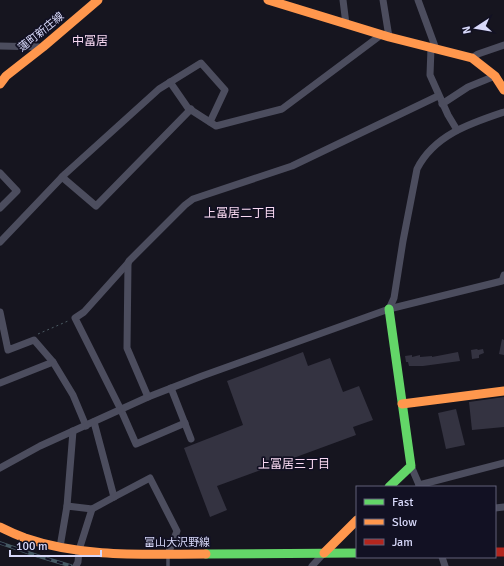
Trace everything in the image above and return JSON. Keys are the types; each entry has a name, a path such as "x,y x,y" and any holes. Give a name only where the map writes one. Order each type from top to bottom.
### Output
{"street":[{"name":"蓮町新庄線","path":"0,84 6,76 43,47 98,0"},
{"path":"268,0 385,36 472,58 495,76 504,90"},
{"path":"343,0 346,24"},
{"path":"382,0 385,36"},
{"path":"418,0 434,48 430,75 438,96 457,130"},
{"path":"170,82 191,109 216,126 282,109 385,36"},
{"path":"472,58 478,54 504,45"},
{"path":"0,46 43,47"},
{"path":"0,242 62,177 159,89 201,63 225,90 210,122"},
{"path":"442,104 468,87 495,76"},
{"path":"185,423 136,444 121,410 75,318 84,312 128,263 185,205 193,199 292,166 438,96"},
{"path":"62,177 96,206 191,109"},
{"path":"504,112 457,130 444,138 420,162 417,169 403,241 394,298 389,308 411,466 420,486 504,463"},
{"path":"0,173 17,191 0,208"},
{"path":"128,263 127,348 148,397"},
{"path":"0,468 40,446 73,431 148,397 209,373 389,308 502,281 504,275"},
{"path":"0,312 8,350 34,340 53,362 73,394 86,426"},
{"path":"0,382 53,362"},
{"path":"171,388 191,439"},
{"path":"402,404 504,391"},
{"path":"94,422 114,497"},
{"path":"60,547 67,506 73,431"},
{"path":"390,486 411,466"},
{"path":"67,506 92,510 150,478 177,531 168,554"},
{"path":"76,566 78,562 79,550 92,510"},
{"path":"312,566 356,521"},
{"name":"富山大沢野線","path":"0,528 25,538 60,547 107,553 356,553"}],"lane":[{"path":"168,554 168,566"}],"path":[{"path":"34,340 35,336 75,318"}],"building":[{"path":"502,339 504,340 504,355 499,354"},
{"path":"483,349 484,353 479,355 479,358 472,359 471,350"},
{"path":"303,352 308,366 330,358 343,392 359,386 373,420 353,427 356,435 217,486 227,510 210,517 184,448 243,425 227,381"},
{"path":"458,352 460,361 423,366 409,366 408,362 406,362 405,356 412,355 412,357 420,355 420,357 432,357"},
{"path":"504,397 504,427 472,430 469,402"},
{"path":"456,409 465,445 446,449 438,413"}],"railway":[{"path":"0,543 71,566"}],"traffic: fast":[{"path":"389,309 411,466 390,486"},
{"path":"206,554 356,553"}],"traffic: slow":[{"path":"0,84 6,76 43,47 98,0"},
{"path":"268,0 389,37 472,58 495,76 504,90"},
{"path":"402,404 504,391"},
{"path":"324,553 356,521"},
{"path":"0,527 25,538 69,549 115,554 206,554"}],"traffic: jam":[{"path":"496,552 504,552"}],"district":[{"name":"中冨居","path":"90,41"},
{"name":"上冨居二丁目","path":"240,213"},
{"name":"上冨居三丁目","path":"294,464"}]}
